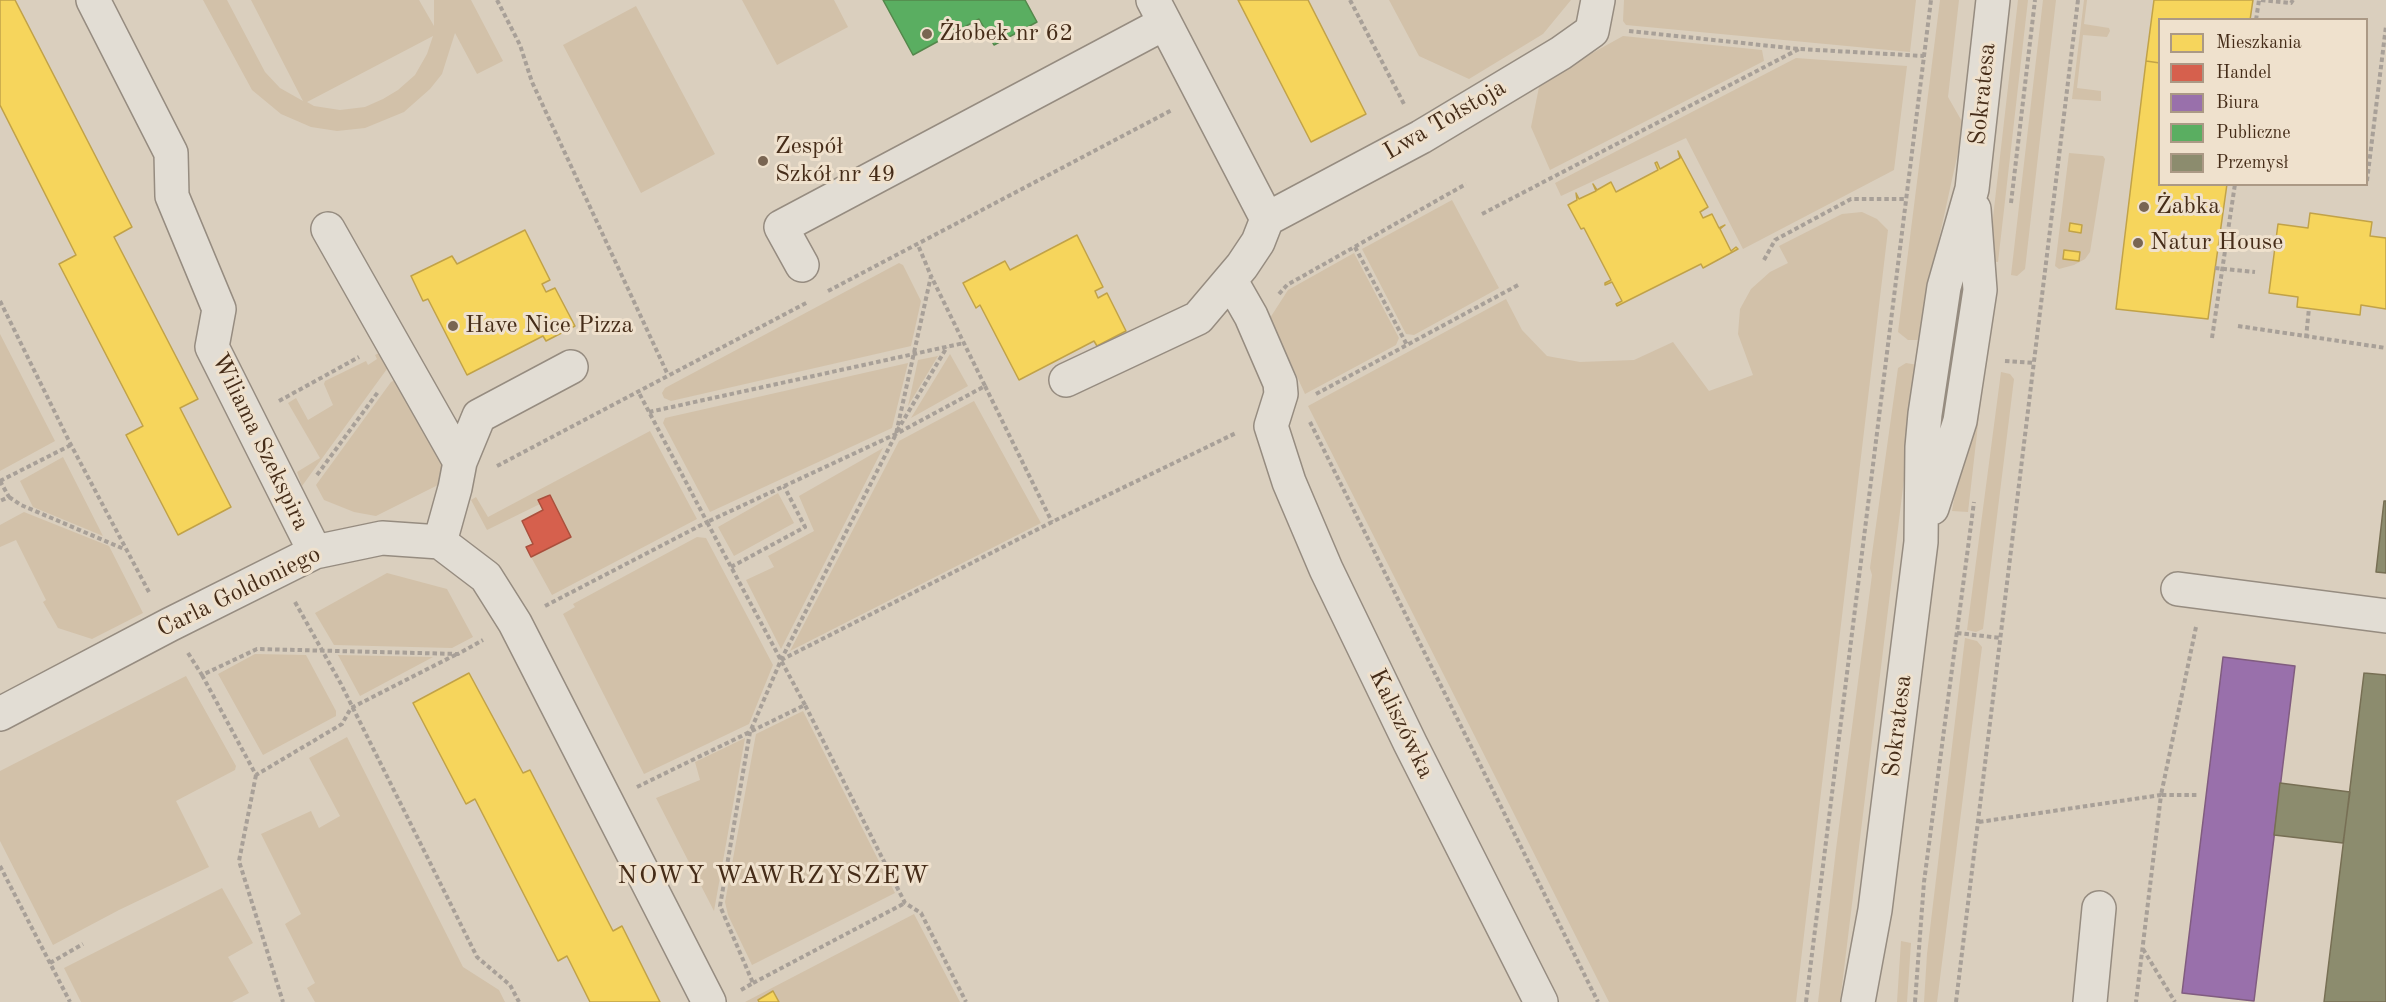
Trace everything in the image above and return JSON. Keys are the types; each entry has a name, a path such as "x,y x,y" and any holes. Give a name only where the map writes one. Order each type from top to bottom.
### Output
{"street":[{"name":"Wiliama Szekspira","path":"93,0 171,153 172,196 219,309 212,346 315,552"},
{"name":"Sokratesa","path":"1858,1002 1875,910 1921,542 1959,421 1980,290 1972,189 1993,0"},
{"path":"802,265 781,227 1159,11 1267,219 1258,242 1231,281 1198,318 1066,380"},
{"name":"Lwa Tołstoja","path":"1267,219 1421,137 1561,53 1595,15"},
{"path":"328,229 460,462"},
{"path":"1231,281 1251,316 1280,384 1283,419"},
{"path":"571,367 479,416 460,462 440,542 486,577 515,622 606,801 723,997"},
{"name":"Kaliszówka","path":"1283,419 1289,482 1326,569 1410,743 1541,1002"},
{"name":"Carla Goldoniego","path":"0,714 169,625 315,552 382,538 440,542"},
{"path":"2191,591 2386,616"},
{"path":"2090,1002 2099,908"},
{"name":"Sokratesa","path":"1875,910 1879,1002"}],"path":[{"path":"497,0 520,45 532,82 668,375"},
{"path":"1350,0 1421,137"},
{"path":"1806,1002 1931,0"},
{"path":"1956,1002 2078,0"},
{"path":"2256,18 2260,0 2291,3 2293,0"},
{"path":"1595,15 1624,30 1799,49 1924,56"},
{"path":"2368,174 2386,26"},
{"path":"1482,214 1799,49"},
{"path":"1275,299 1287,285 1466,184"},
{"path":"2211,338 2235,186"},
{"path":"1764,260 1775,240 1851,199 1906,199"},
{"path":"918,245 1052,522"},
{"path":"1355,247 1407,345"},
{"path":"2215,268 2255,272"},
{"path":"896,434 931,276"},
{"path":"781,660 1052,522 1283,419 1407,345 1520,284"},
{"path":"0,301 71,445 147,590"},
{"path":"2306,338 2309,308"},
{"path":"2238,326 2306,338 2386,348"},
{"path":"649,412 964,343"},
{"path":"753,983 720,906 750,732 781,660 896,434 948,347"},
{"path":"248,418 397,350"},
{"path":"289,500 307,489 397,350"},
{"path":"256,775 342,724 351,708 707,522 896,434 986,386"},
{"path":"638,391 805,705 905,903 921,913 966,1002"},
{"path":"1283,419 1598,1002"},
{"path":"71,445 0,481 9,497 21,506 124,549"},
{"path":"731,567 805,527 784,486"},
{"path":"0,501 9,497"},
{"path":"278,570 321,649 477,957 510,985 519,1002"},
{"path":"2136,1002 2161,795 2191,591"},
{"path":"169,625 202,675 256,775 239,861 283,1002"},
{"path":"1957,633 2001,638"},
{"path":"202,675 257,649 458,654"},
{"path":"606,801 805,705"},
{"path":"1978,822 2161,795 2198,795"},
{"path":"0,866 70,1002"},
{"path":"723,997 905,903"},
{"path":"50,963 83,944"},
{"path":"2142,947 2175,1002"}],"shaded area":[{"path":"203,0 227,0 265,72 280,88 303,101 251,0 419,0 434,26 434,0 471,0 503,61 477,74 455,33 442,74 430,89 404,112 365,128 337,131 311,127 281,114 252,90","holes":["433,36 427,54 415,75 398,90 365,107 340,110 314,106 307,102"]},
{"path":"742,0 834,0 848,27 777,65"},
{"path":"1389,0 1571,0 1543,34 1469,79 1419,56"},
{"path":"1624,0 1916,0 1910,52 1626,25 1623,21"},
{"path":"1940,0 1959,0 1948,97 1964,125 1931,275 1922,340 1908,340 1898,332"},
{"path":"2018,0 2028,0 1998,262 1988,261"},
{"path":"2043,0 2056,0 2025,269 2017,276 2011,275"},
{"path":"2084,0 2087,0 2084,24 2109,28 2110,31 2107,37 2083,35 2077,88 2101,91 2101,101 2072,99"},
{"path":"636,6 715,154 641,193 563,45"},
{"path":"1623,36 1762,50 1764,61 1550,170 1531,127 1540,82"},
{"path":"1796,58 1907,66 1894,170 1743,249 1686,138 1561,196 1555,183"},
{"path":"2069,153 2103,156 2105,159 2090,252 2085,259 2059,269 2055,266"},
{"path":"1452,200 1499,288 1414,335 1406,334 1362,249"},
{"path":"1862,212 1877,219 1888,230 1796,1002 1609,1002 1308,406 1506,299 1522,330 1547,356 1580,362 1634,360 1673,342 1709,391 1753,375 1738,334 1740,309 1751,289 1770,272 1788,263 1779,246 1842,214"},
{"path":"1354,253 1399,338 1396,345 1305,394 1270,318 1288,290"},
{"path":"899,263 903,265 921,301 911,346 671,401 664,398 662,393 665,388"},
{"path":"0,334 55,441 0,471"},
{"path":"385,350 392,362 302,486 297,472 320,458 288,403 296,398 308,420 333,405 324,384 325,381 366,361 368,365 377,359 375,355"},
{"path":"950,354 968,386 911,418"},
{"path":"938,356 908,406 918,360"},
{"path":"908,363 892,428 710,512 663,423 665,418"},
{"path":"1906,363 1918,365 1840,1002 1818,1002 1872,575 1870,568 1898,368"},
{"path":"1976,371 1984,372 1968,512 1952,511"},
{"path":"2001,372 2010,374 2014,379 1983,629 1976,632 1967,630"},
{"path":"401,377 450,479 376,516 354,512 324,500 316,485 391,382"},
{"path":"974,401 1041,523 790,651 899,441"},
{"path":"650,431 697,519 552,595 531,557 571,537 540,504 487,530 471,500 476,497 488,517"},
{"path":"883,448 781,649 746,580 774,567 768,556 814,531 799,496"},
{"path":"63,457 103,536 33,507 20,481"},
{"path":"778,493 794,523 734,556 718,527"},
{"path":"24,512 109,546 143,613 92,639 58,628 43,602 46,600 16,540 0,547 0,525"},
{"path":"697,537 706,538 773,665 749,724 644,774 563,614 575,607 573,604"},
{"path":"387,573 447,589 473,637 452,648 334,645 315,613"},
{"path":"1965,638 1977,641 1982,647 1937,1002 1924,1002 1927,954"},
{"path":"255,654 306,655 336,711 336,716 263,755 218,674"},
{"path":"338,655 433,657 360,696"},
{"path":"186,676 236,766 235,770 176,801 209,867 53,945 0,841 0,771"},
{"path":"803,711 895,893 752,965 728,915 725,902 756,734"},
{"path":"347,737 463,967 499,990 505,1002 315,1002 307,988 315,983 285,924 301,914 261,834 311,811 319,828 340,816 309,758"},
{"path":"745,738 714,911 656,798 700,780 695,762"},
{"path":"222,888 253,943 228,957 249,993 232,1002 81,1002 64,968"},
{"path":"914,914 960,1002 745,1002"},
{"path":"1901,941 1911,943 1907,1002 1897,1002"}],"building: Mieszkania":[{"path":"0,0 15,0 132,227 114,237 198,399 180,408 231,507 178,535 126,435 143,426 59,264 76,255 0,105"},
{"path":"1238,0 1308,0 1366,114 1311,142"},
{"path":"2154,0 2253,0 2250,18 2158,18 2158,63 2146,61"},
{"path":"2146,61 2158,63 2158,186 2227,186 2208,319 2116,309"},
{"path":"1678,151 1708,207 1700,212 1703,218 1712,214 1719,228 1725,225 1720,229 1731,251 1736,247 1738,249 1703,268 1701,264 1617,306 1616,304 1622,301 1612,282 1605,285 1611,280 1584,228 1581,229 1568,205 1577,200 1576,193 1579,199 1596,191 1593,184 1597,190 1611,182 1616,192 1658,170 1655,163 1657,162 1660,169 1680,158"},
{"path":"2310,213 2372,222 2370,236 2386,238 2386,309 2361,305 2360,315 2297,307 2298,297 2269,293 2278,224 2308,228"},
{"path":"2070,223 2082,225 2081,233 2069,231"},
{"path":"525,230 550,280 542,284 546,292 555,288 575,326 546,341 543,336 467,375 428,299 423,301 411,276 452,256 457,264"},
{"path":"1077,235 1103,287 1095,291 1098,298 1107,293 1126,331 1097,346 1094,341 1019,380 980,305 976,308 963,283 1005,261 1010,270"},
{"path":"2064,250 2080,252 2079,261 2063,259"},
{"path":"469,673 523,773 530,770 613,931 622,926 660,1002 590,1002 567,956 558,961 475,799 466,804 413,703"},
{"path":"773,991 779,1002 759,1002 758,1000"}],"building: Handel":[{"path":"550,495 571,537 531,557 526,547 533,544 522,521 543,510 538,500"}],"building: Biura":[{"path":"2223,657 2295,666 2254,1001 2182,993"}],"building: Publiczne":[{"name":"Żłobek nr 62","path":"883,0 1025,0 1037,22 994,45 979,19 913,55"}],"building: Przemysł":[{"path":"2384,501 2386,501 2386,573 2376,572"},
{"path":"2364,673 2386,675 2386,1002 2324,1002"},
{"path":"2280,783 2350,792 2343,843 2274,835"}],"place":[{"name":"Żłobek nr 62","path":"927,34"},
{"name":"Zespół Szkół nr 49","path":"763,161"},
{"name":"Żabka","path":"2144,207"},
{"name":"Natur House","path":"2138,243"},
{"name":"Have Nice Pizza","path":"453,326"}],"district":[{"name":"NOWY WAWRZYSZEW","path":"774,876"}]}
